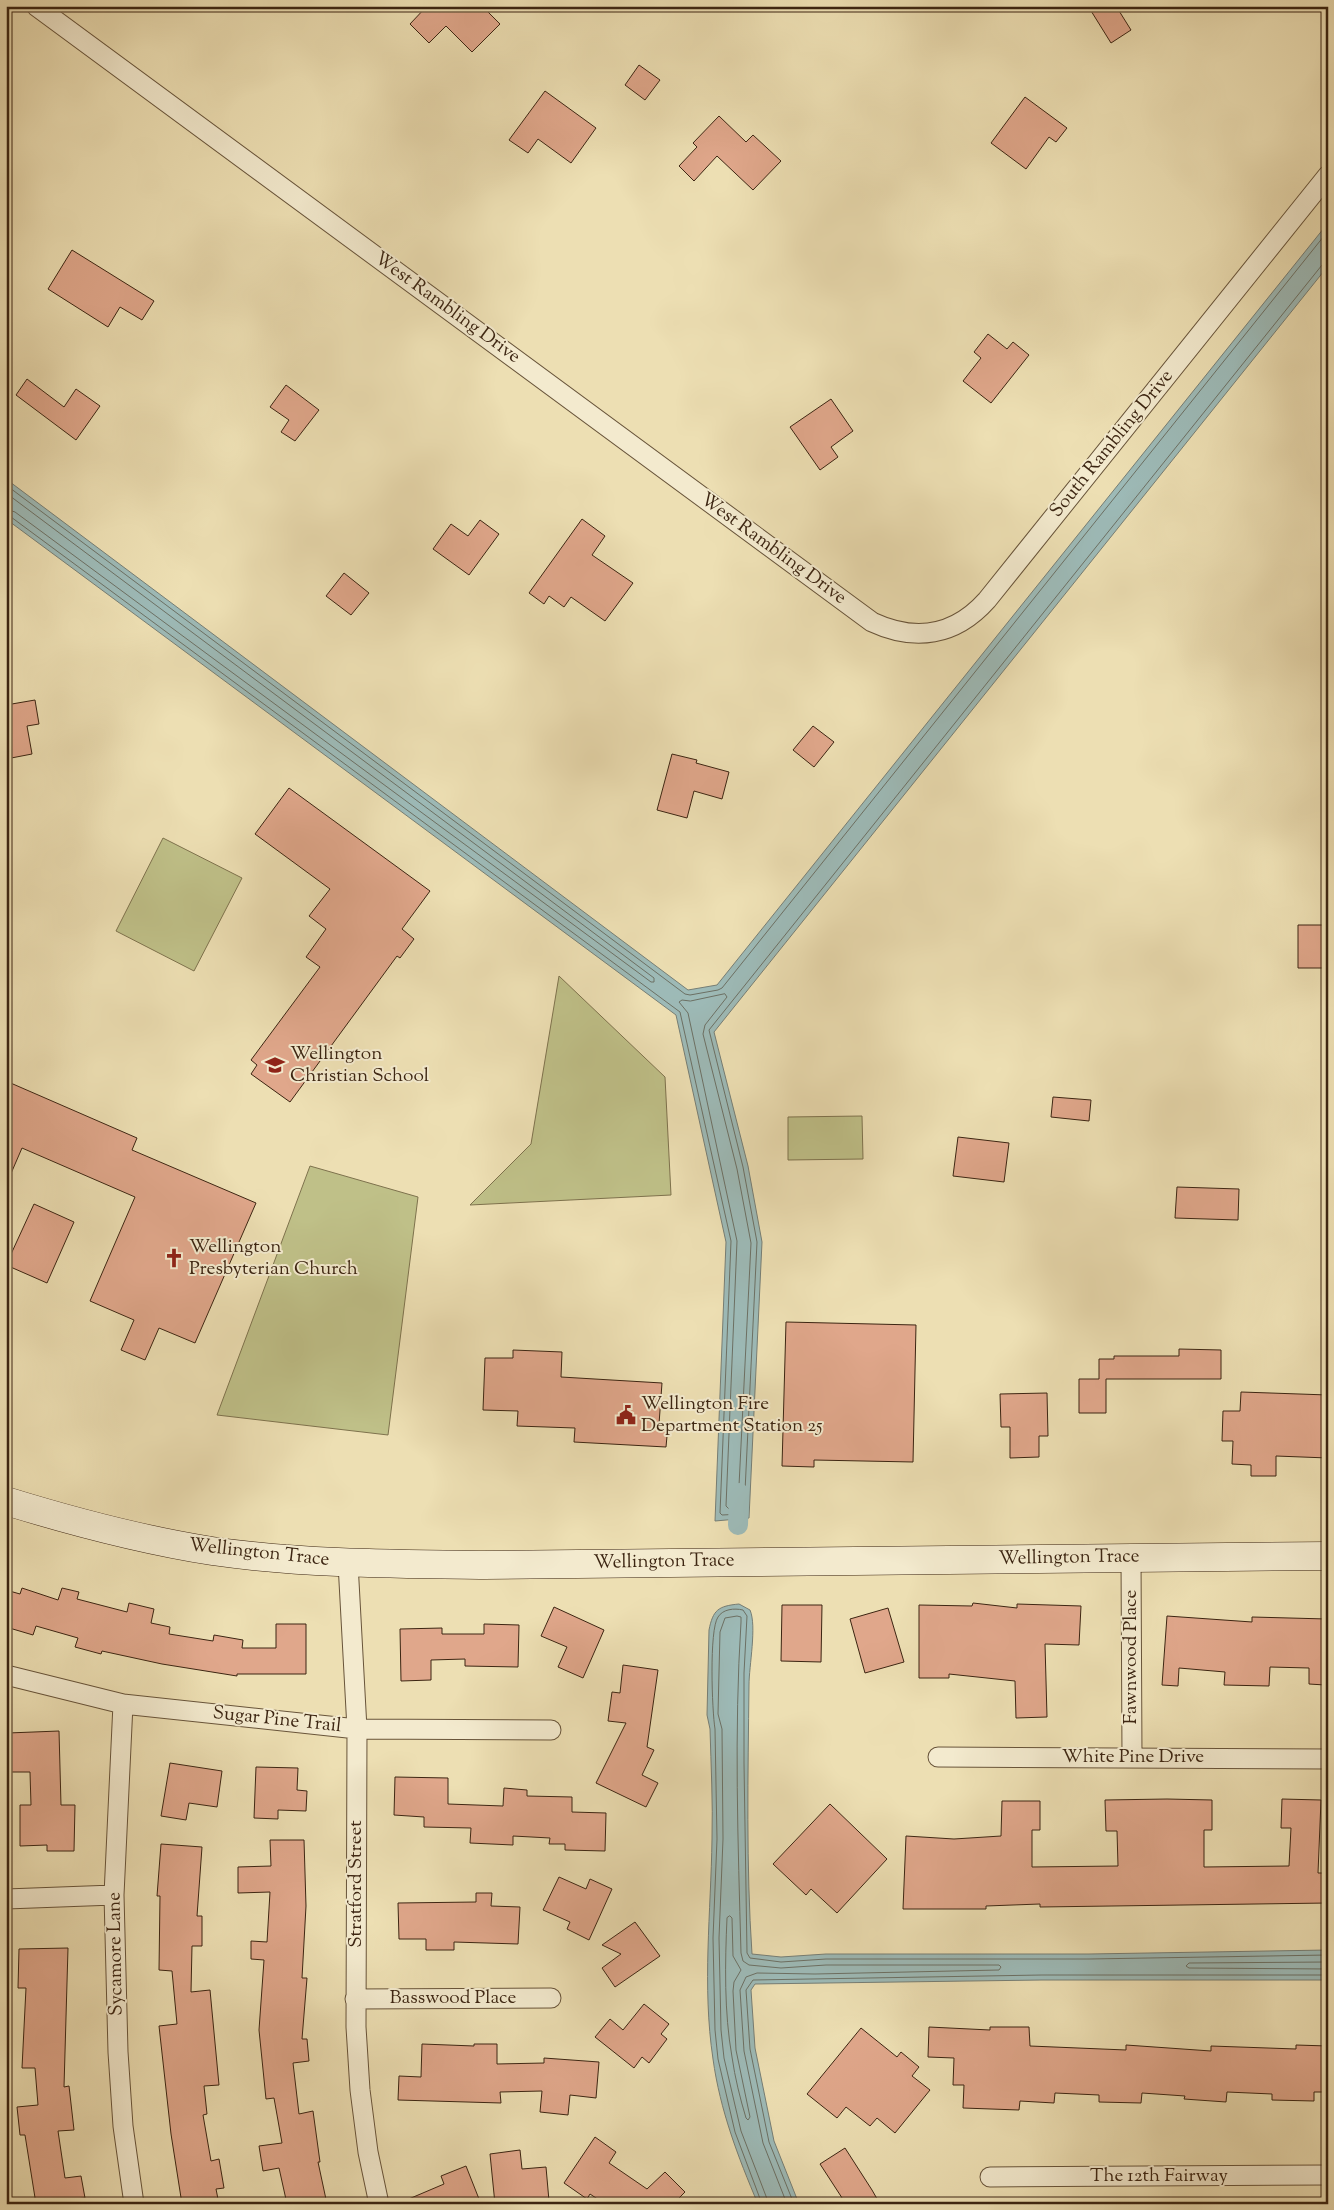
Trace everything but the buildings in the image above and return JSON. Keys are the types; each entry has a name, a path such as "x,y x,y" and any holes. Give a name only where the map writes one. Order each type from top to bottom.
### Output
{"street":[{"name":"West Rambling Drive","path":"36,6 858,611"},
{"name":"South Rambling Drive","path":"858,611 872,622 886,628 910,634 925,634 954,626 978,610 1328,175"},
{"name":"Wellington Trace","path":"6,1501 140,1538 253,1556 348,1562 484,1565 1328,1556"},
{"name":"Fawnwood Place","path":"1131,1557 1132,1758"},
{"name":"Stratford Street","path":"348,1562 357,1729 355,1999 360,2090 368,2152 379,2204"},
{"name":"Sugar Pine Trail","path":"6,1675 123,1704 357,1729 551,1730"},
{"name":"Sycamore Lane","path":"123,1704 114,1896 118,2052 124,2126 134,2204"},
{"name":"White Pine Drive","path":"938,1756 1328,1759"},
{"path":"6,1899 114,1896"},
{"name":"Basswood Place","path":"355,1999 552,1998"},
{"name":"The 12th Fairway","path":"990,2177 1328,2175"}],"green space":[{"path":"163,838 242,878 194,971 116,931"},
{"path":"559,976 665,1077 671,1195 470,1205 531,1144"},
{"path":"862,1116 863,1159 788,1160 788,1117"},
{"path":"310,1166 418,1197 388,1435 217,1415"}],"water":[{"path":"1328,223 1328,266 714,1032 748,1166 762,1242 749,1518 715,1521 726,1242 676,1015 6,519 6,479 688,990 717,985"},
{"path":"739,1604 750,1610 753,1626 749,1685 748,1786 748,1853 752,1954 781,1957 826,1954 1089,1954 1328,1950 1328,1980 1042,1980 755,1984 751,1990 755,2048 774,2141 799,2204 758,2204 737,2151 720,2097 713,2059 708,2004 712,1825 710,1729 707,1715 709,1630 712,1618 718,1610 726,1606"}],"waterway":[{"path":"738,1525 739,1493"}],"place":[{"name":"Wellington Christian School","path":"275,1065"},
{"name":"Wellington Presbyterian Church","path":"174,1258"},
{"name":"Wellington Fire Department Station 25","path":"626,1415"}]}
